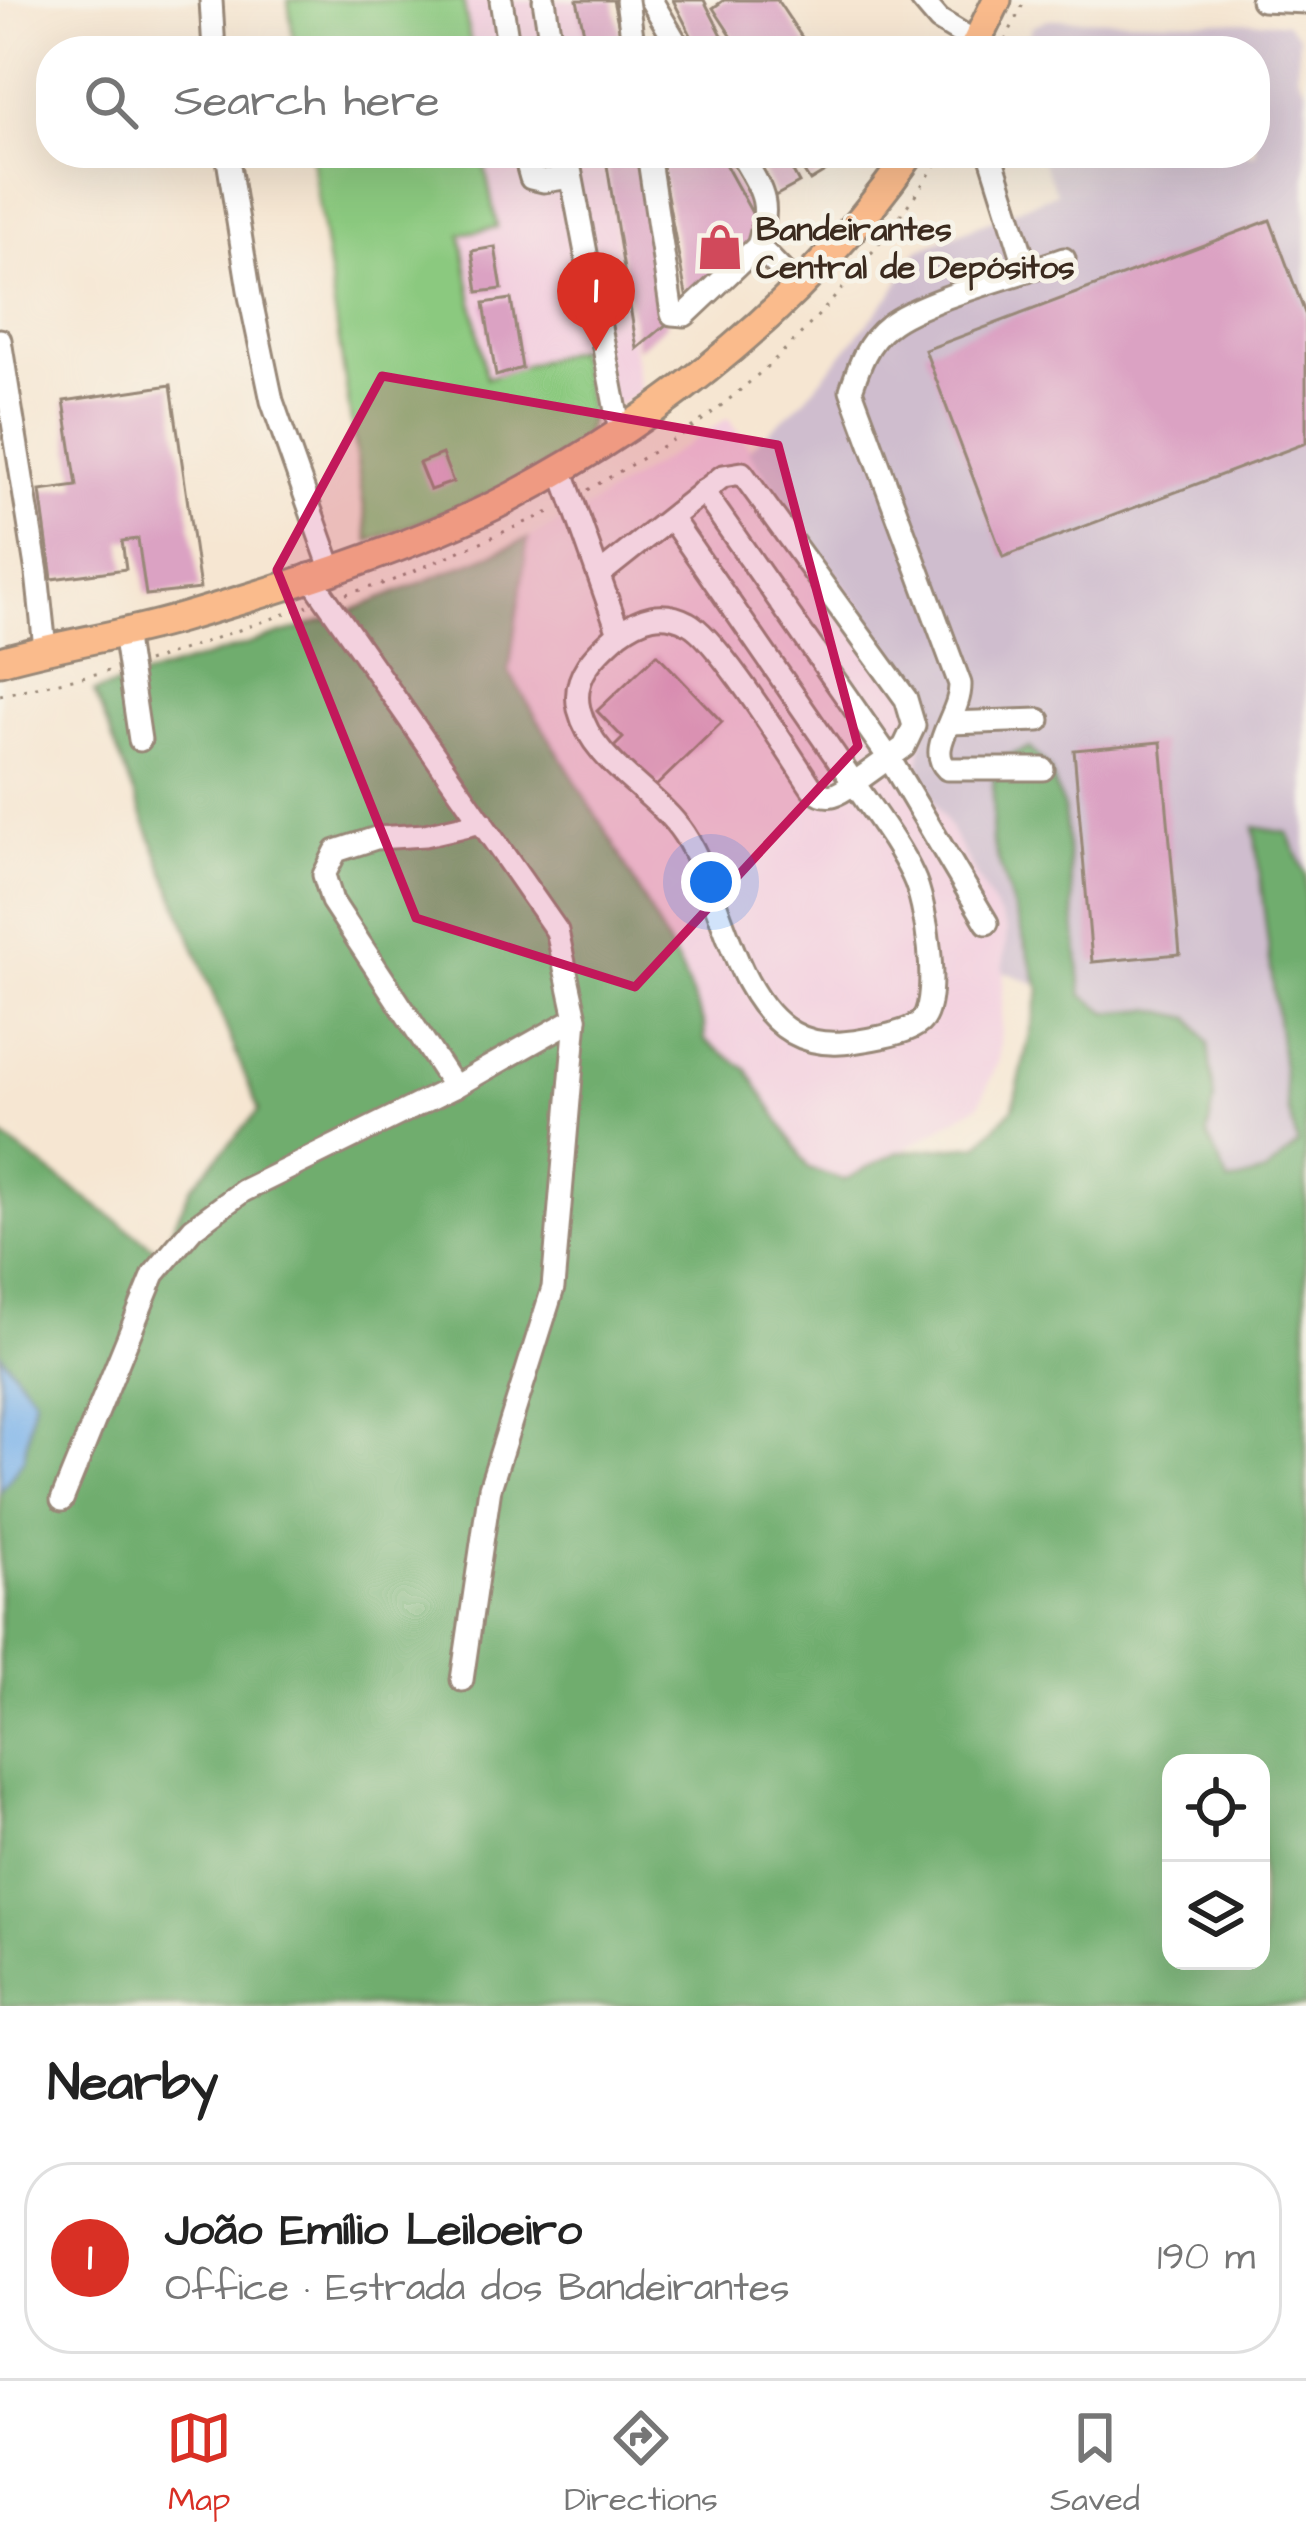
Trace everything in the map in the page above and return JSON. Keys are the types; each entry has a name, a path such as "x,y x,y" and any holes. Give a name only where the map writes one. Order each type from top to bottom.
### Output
{"main road":[{"path":"987,36 998,0"},
{"path":"0,661 176,620 320,572 509,498 620,432 708,371 797,286 900,168"}],"street":[{"path":"211,0 213,36"},
{"path":"501,0 506,36"},
{"path":"544,0 550,36"},
{"path":"627,0 632,36"},
{"path":"651,0 672,36"},
{"path":"922,0 938,20 964,36"},
{"path":"1262,0 1306,2"},
{"path":"229,168 272,401 320,572 557,931 576,1018 553,1288 490,1488 462,1681"},
{"path":"528,168 531,178 544,181 571,177"},
{"path":"570,168 620,432"},
{"path":"650,168 672,314 685,315 758,246 768,212 749,168"},
{"path":"995,168 1027,272"},
{"path":"758,246 797,286"},
{"path":"1043,769 947,769 939,761 937,751 960,698 960,683 851,390 862,355 888,325 931,305 1064,259"},
{"path":"0,340 45,648"},
{"path":"561,469 619,633"},
{"path":"599,574 703,491 730,473 742,473 906,699 913,715 912,735 854,783 821,796 723,659 687,622 654,615 636,621 583,671 577,692 587,729 615,765 682,830 759,999 782,1026 820,1044 870,1039 914,1027 924,1018 929,992 923,901 913,874 854,783 670,518"},
{"path":"703,491 889,758 987,923"},
{"path":"124,632 140,740"},
{"path":"950,723 1040,720"},
{"path":"454,1087 332,901 324,874 336,851 376,838 425,836 482,822"},
{"path":"62,1500 154,1274 193,1228 243,1191 454,1087 576,1018"}],"path":[{"path":"994,36 1025,0"}],"highlighted area":[{"path":"382,376 778,445 858,746 635,987 416,918 277,570"}],"shaded area":[{"path":"463,0 577,0 585,36 469,36"},
{"path":"1049,19 1285,22 1299,36 1297,73 1306,90 1306,876 1254,828 1288,1109 1298,1145 1265,1173 1228,1183 1207,1135 1214,1101 1151,1009 1109,1013 1003,971 1007,930 918,772 928,703 748,450 806,398 893,292 918,250 1057,193 1045,168 1270,168 1270,36 1028,36 1032,26"},
{"path":"485,168 606,168 640,392 589,423 577,350 486,379 461,233 497,226"},
{"path":"728,418 928,703 918,772 1007,930 999,1060 979,1105 844,1180 809,1169 747,1069 705,1041 703,1024 509,672 528,539 579,513"}],"green space":[{"path":"288,0 463,0 469,36 293,36"},
{"path":"313,168 485,168 497,227 461,234 486,378 577,349 589,424 579,441 527,476 369,541"},
{"path":"528,539 509,672 612,841 681,969 704,1024 705,1041 747,1069 809,1169 844,1180 898,1152 979,1145 1013,1108 1040,990 992,841 994,761 1029,748 1049,768 1064,810 1082,995 1109,1013 1151,1009 1191,1018 1208,1043 1214,1101 1207,1135 1229,1183 1265,1173 1298,1145 1288,1109 1254,827 1288,833 1306,876 1306,2006 0,2006 0,1492 24,1458 34,1398 0,1353 0,1135 161,1253 191,1187 259,1111 94,692 336,617"}],"water":[{"path":"0,1353 34,1397 24,1458 0,1492"}],"building":[{"path":"577,0 613,0 621,36 585,36"},
{"path":"673,0 704,0 722,36 691,36"},
{"path":"724,0 777,0 801,36 731,36 713,8"},
{"path":"607,168 642,168 667,324 637,349"},
{"path":"662,168 727,168 762,231 688,305"},
{"path":"760,168 791,168 799,183 775,196"},
{"path":"802,168 831,168 810,181"},
{"path":"1270,220 1306,316 1306,443 1003,557 925,350"},
{"path":"495,247 502,289 478,292 472,251"},
{"path":"511,299 522,368 496,376 484,303"},
{"path":"171,385 200,589 146,595 138,539 122,541 126,569 52,579 40,491 77,486 64,401"},
{"path":"442,454 453,482 430,490 419,463"},
{"path":"657,654 722,722 654,788 614,747 623,738 597,711"},
{"path":"1161,742 1180,954 1092,962 1074,750"}],"place":[{"name":"Bandeirantes Central de Depósitos","path":"720,247"},
{"name":"João Emílio Leiloeiro","path":"596,351"}]}
